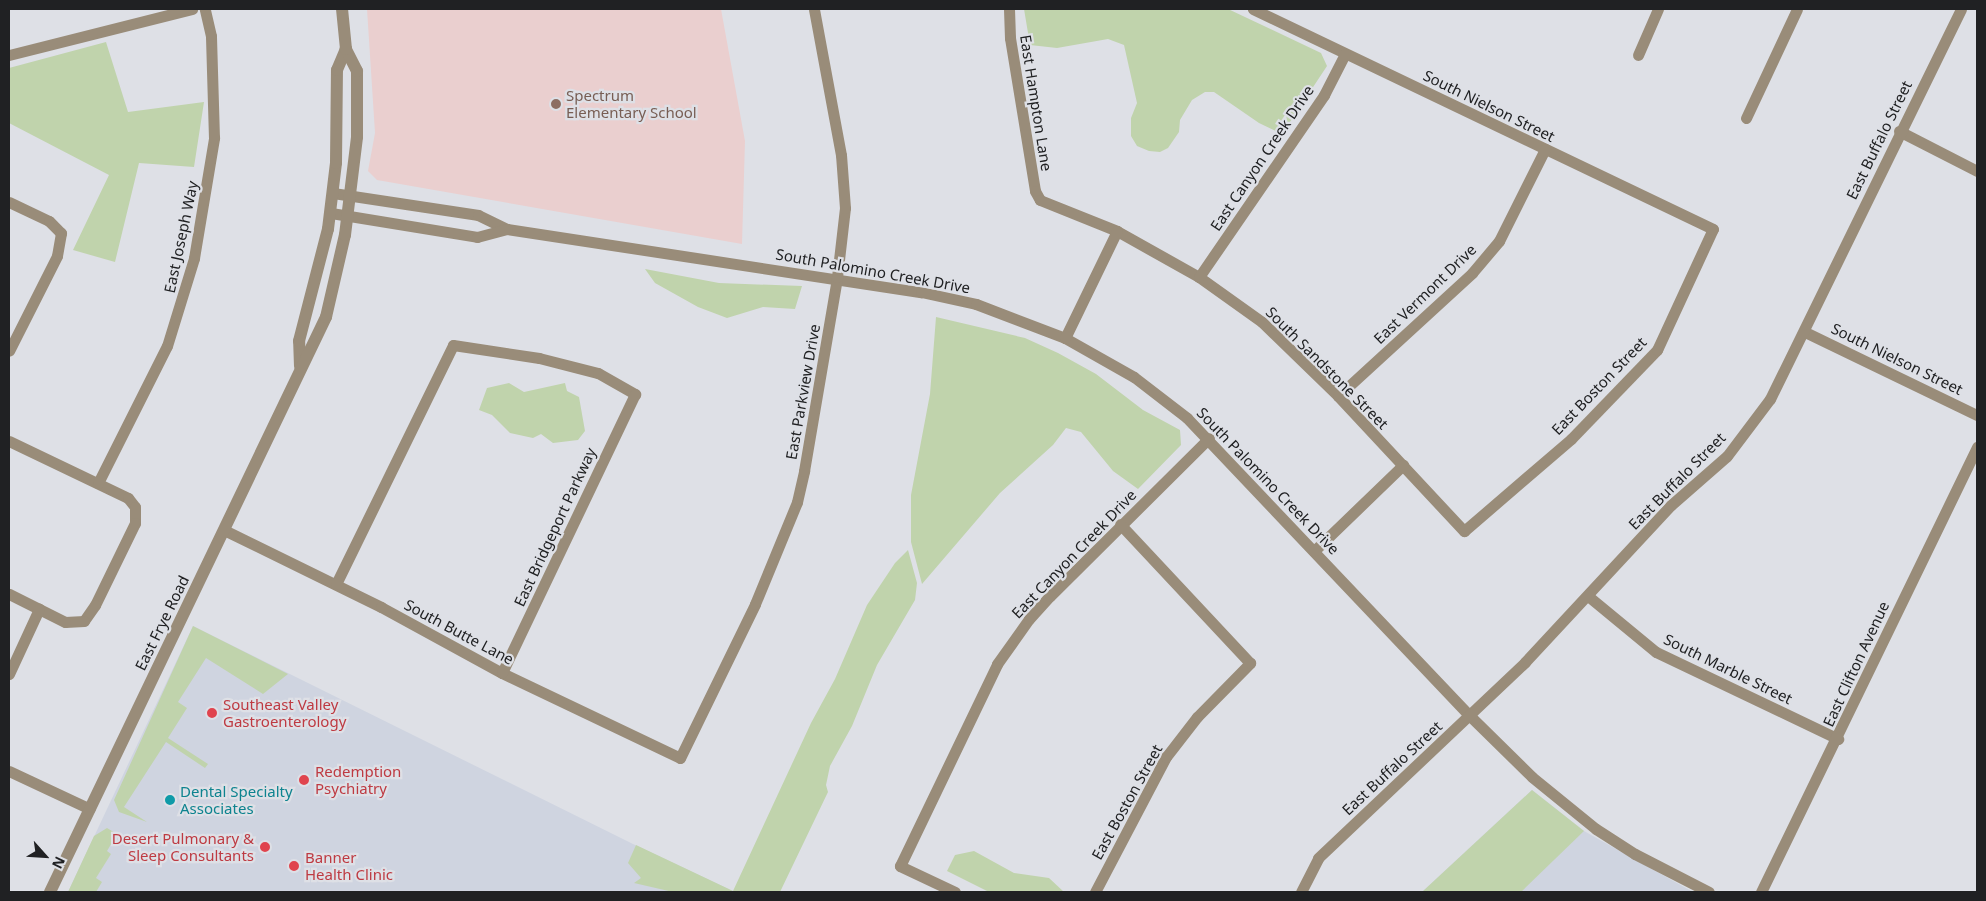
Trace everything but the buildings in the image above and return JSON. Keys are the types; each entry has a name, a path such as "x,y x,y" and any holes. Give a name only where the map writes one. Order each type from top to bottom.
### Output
{"street":[{"path":"9,55 192,9"},
{"name":"East Joseph Way","path":"98,483 167,346 194,258 214,138 212,45 205,9"},
{"path":"342,9 346,49"},
{"name":"East Parkview Drive","path":"680,758 755,604 797,502 838,277 845,208 841,156 814,9"},
{"name":"East Hampton Lane","path":"1009,9 1010,38 1034,191 1040,200"},
{"name":"South Nielson Street","path":"1253,9 1713,229"},
{"path":"1638,55 1658,9"},
{"path":"1746,118 1797,9"},
{"name":"East Buffalo Street","path":"1301,892 1318,858 1469,715 1588,596 1671,506 1726,456 1770,399 1805,332 1899,131 1961,9"},
{"name":"East Frye Road","path":"300,366 299,342 332,203 339,107 338,70 346,49"},
{"name":"East Frye Road","path":"50,892 224,530 300,366 316,344 326,317 350,206 357,137 357,71 346,49"},
{"name":"East Canyon Creek Drive","path":"1199,277 1324,95 1346,54"},
{"path":"1899,131 1977,171"},
{"name":"East Vermont Drive","path":"1338,396 1472,273 1500,241 1545,149"},
{"name":"South Sandstone Street","path":"1040,200 1117,231 1199,277 1262,322 1338,396 1464,531"},
{"path":"9,202 49,221 60,233 57,256 9,351"},
{"name":"South Palomino Creek Drive","path":"332,203 477,237 507,229"},
{"name":"South Palomino Creek Drive","path":"332,203 350,206 478,215 507,229 838,277 976,304 1065,338 1134,377 1209,438 1469,715 1532,777 1596,829 1635,854 1709,892"},
{"name":"East Boston Street","path":"1464,531 1571,439 1657,350 1713,229"},
{"path":"1065,338 1117,231"},
{"name":"South Nielson Street","path":"1805,332 1977,415"},
{"name":"East Bridgeport Parkway","path":"336,584 453,344 539,358 598,373 635,394 502,673"},
{"name":"East Canyon Creek Drive","path":"955,892 900,866 997,664 1029,619 1120,524 1209,438"},
{"path":"9,441 128,498 135,507 135,523 95,605 84,621 66,622 9,594"},
{"name":"East Clifton Avenue","path":"1761,892 1838,739 1977,447"},
{"path":"1314,550 1402,465"},
{"name":"East Boston Street","path":"1095,892 1166,757 1197,717 1250,663 1120,524"},
{"name":"South Butte Lane","path":"224,530 336,584 502,673 680,758"},
{"name":"South Marble Street","path":"1588,596 1656,652 1838,739"},
{"path":"9,674 39,609"},
{"path":"9,771 90,809"}],"shaded area":[{"name":"Spectrum Elementary School","path":"367,9 721,9 745,141 742,244 377,180 368,171 375,133"},
{"path":"193,626 633,844 735,892 68,892"},
{"path":"1532,790 1584,831 1693,892 1422,892"}],"green space":[{"path":"1024,9 1228,9 1321,53 1327,66 1282,134 1259,123 1214,92 1205,92 1192,100 1180,120 1179,132 1168,148 1160,152 1149,151 1137,146 1131,136 1131,118 1137,103 1124,45 1108,39 1057,48 1030,45"},
{"path":"106,42 128,112 204,102 194,167 139,163 115,262 73,250 109,175 9,123 9,68"},
{"path":"645,269 719,283 802,286 795,309 763,307 727,318 698,307 655,283"},
{"path":"936,317 1025,338 1058,353 1096,374 1143,410 1180,430 1181,445 1138,489 1113,471 1081,432 1066,428 1053,445 1000,493 922,584 911,542 911,495 930,394"},
{"path":"509,383 524,392 565,383 567,391 579,397 585,431 578,440 553,443 541,434 533,438 510,433 492,415 479,410 487,388"},
{"path":"908,550 917,583 915,600 877,665 852,726 830,766 826,785 828,792 780,892 673,892 634,883 641,878 628,863 636,845 733,891 811,723 835,679 867,605 895,563"},
{"path":"193,626 288,674 263,694 206,658 178,702 187,708 168,738 208,764 205,768 166,742 124,807 147,822 119,812 114,800"},
{"path":"1532,790 1584,831 1521,892 1422,892"},
{"path":"107,828 117,834 107,851 111,854 96,878 102,882 96,892 68,892 94,836"},
{"path":"974,851 1014,873 1049,878 1064,892 989,892 947,871 955,855"}],"place":[{"name":"Spectrum Elementary School","path":"556,104"},
{"name":"Southeast Valley Gastroenterology","path":"212,713"},
{"name":"Redemption Psychiatry","path":"304,780"},
{"name":"Dental Specialty Associates","path":"170,800"},
{"name":"Desert Pulmonary & Sleep Consultants","path":"265,847"},
{"name":"Banner Health Clinic","path":"294,866"}]}
